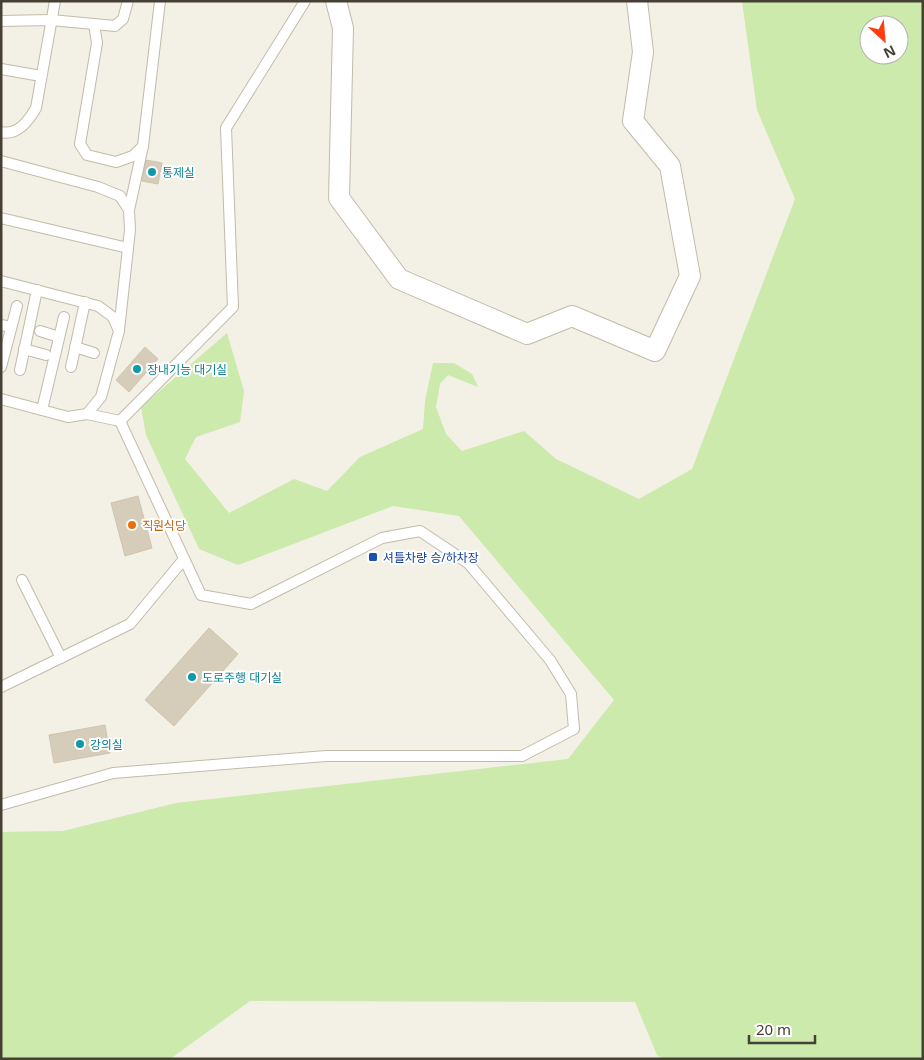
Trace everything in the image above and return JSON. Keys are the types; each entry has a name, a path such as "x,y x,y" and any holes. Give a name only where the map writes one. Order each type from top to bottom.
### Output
{"street":[{"path":"336,1 343,28 339,198 399,279 527,334 572,316 655,351 690,276 670,166 633,121 643,52 637,1"}],"lane":[{"path":"1,132 18,130 29,121 36,108 56,1"},
{"path":"1,21 51,20 115,26 124,19 128,1"},
{"path":"87,414 101,397 119,331 130,230 129,210 143,146 160,1"},
{"path":"120,421 233,307 226,128 305,1"},
{"path":"94,24 97,43 80,144 87,155 116,162 133,156 143,146"},
{"path":"1,69 41,76"},
{"path":"1,161 98,187 120,196 129,210"},
{"path":"1,218 128,248"},
{"path":"1,281 98,306 112,317 119,331"},
{"path":"20,370 37,290"},
{"path":"71,367 85,302"},
{"path":"1,367 6,326 17,306"},
{"path":"42,410 64,317"},
{"path":"40,331 59,337"},
{"path":"75,347 94,353"},
{"path":"24,349 46,355"},
{"path":"1,399 68,417 87,414 120,421"},
{"path":"1,805 113,773 326,756 522,756 574,729 571,694 550,660 468,563 420,531 382,538 251,604 201,595 120,421"},
{"path":"1,687 130,624 184,559"},
{"path":"22,580 61,658"}],"green space":[{"path":"742,1 923,1 923,1059 663,1059 657,1055 635,1002 250,1001 170,1059 1,1059 1,832 63,831 176,803 568,759 614,700 459,516 393,506 238,565 199,549 146,435 141,407 227,333 244,391 240,422 196,437 185,459 229,513 294,479 327,491 360,457 423,429 425,401 433,363 454,363 472,374 478,387 448,375 440,384 436,407 446,434 462,451 524,431 556,459 639,499 692,469 795,199 757,110"}],"building":[{"name":"통제실","path":"146,160 162,163 158,184 142,181"},
{"name":"장내기능 대기실","path":"145,347 158,359 129,392 116,380"},
{"name":"직원식당","path":"138,496 152,548 125,556 111,503"},
{"name":"도로주행 대기실","path":"209,628 238,654 174,726 145,700"},
{"name":"강의실","path":"105,725 110,753 54,763 49,735"}],"place":[{"name":"통제실","path":"152,172"},
{"name":"장내기능 대기실","path":"137,369"},
{"name":"직원식당","path":"132,525"},
{"name":"셔틀차량 승/하차장","path":"373,557"},
{"name":"도로주행 대기실","path":"192,677"},
{"name":"강의실","path":"80,744"}]}
